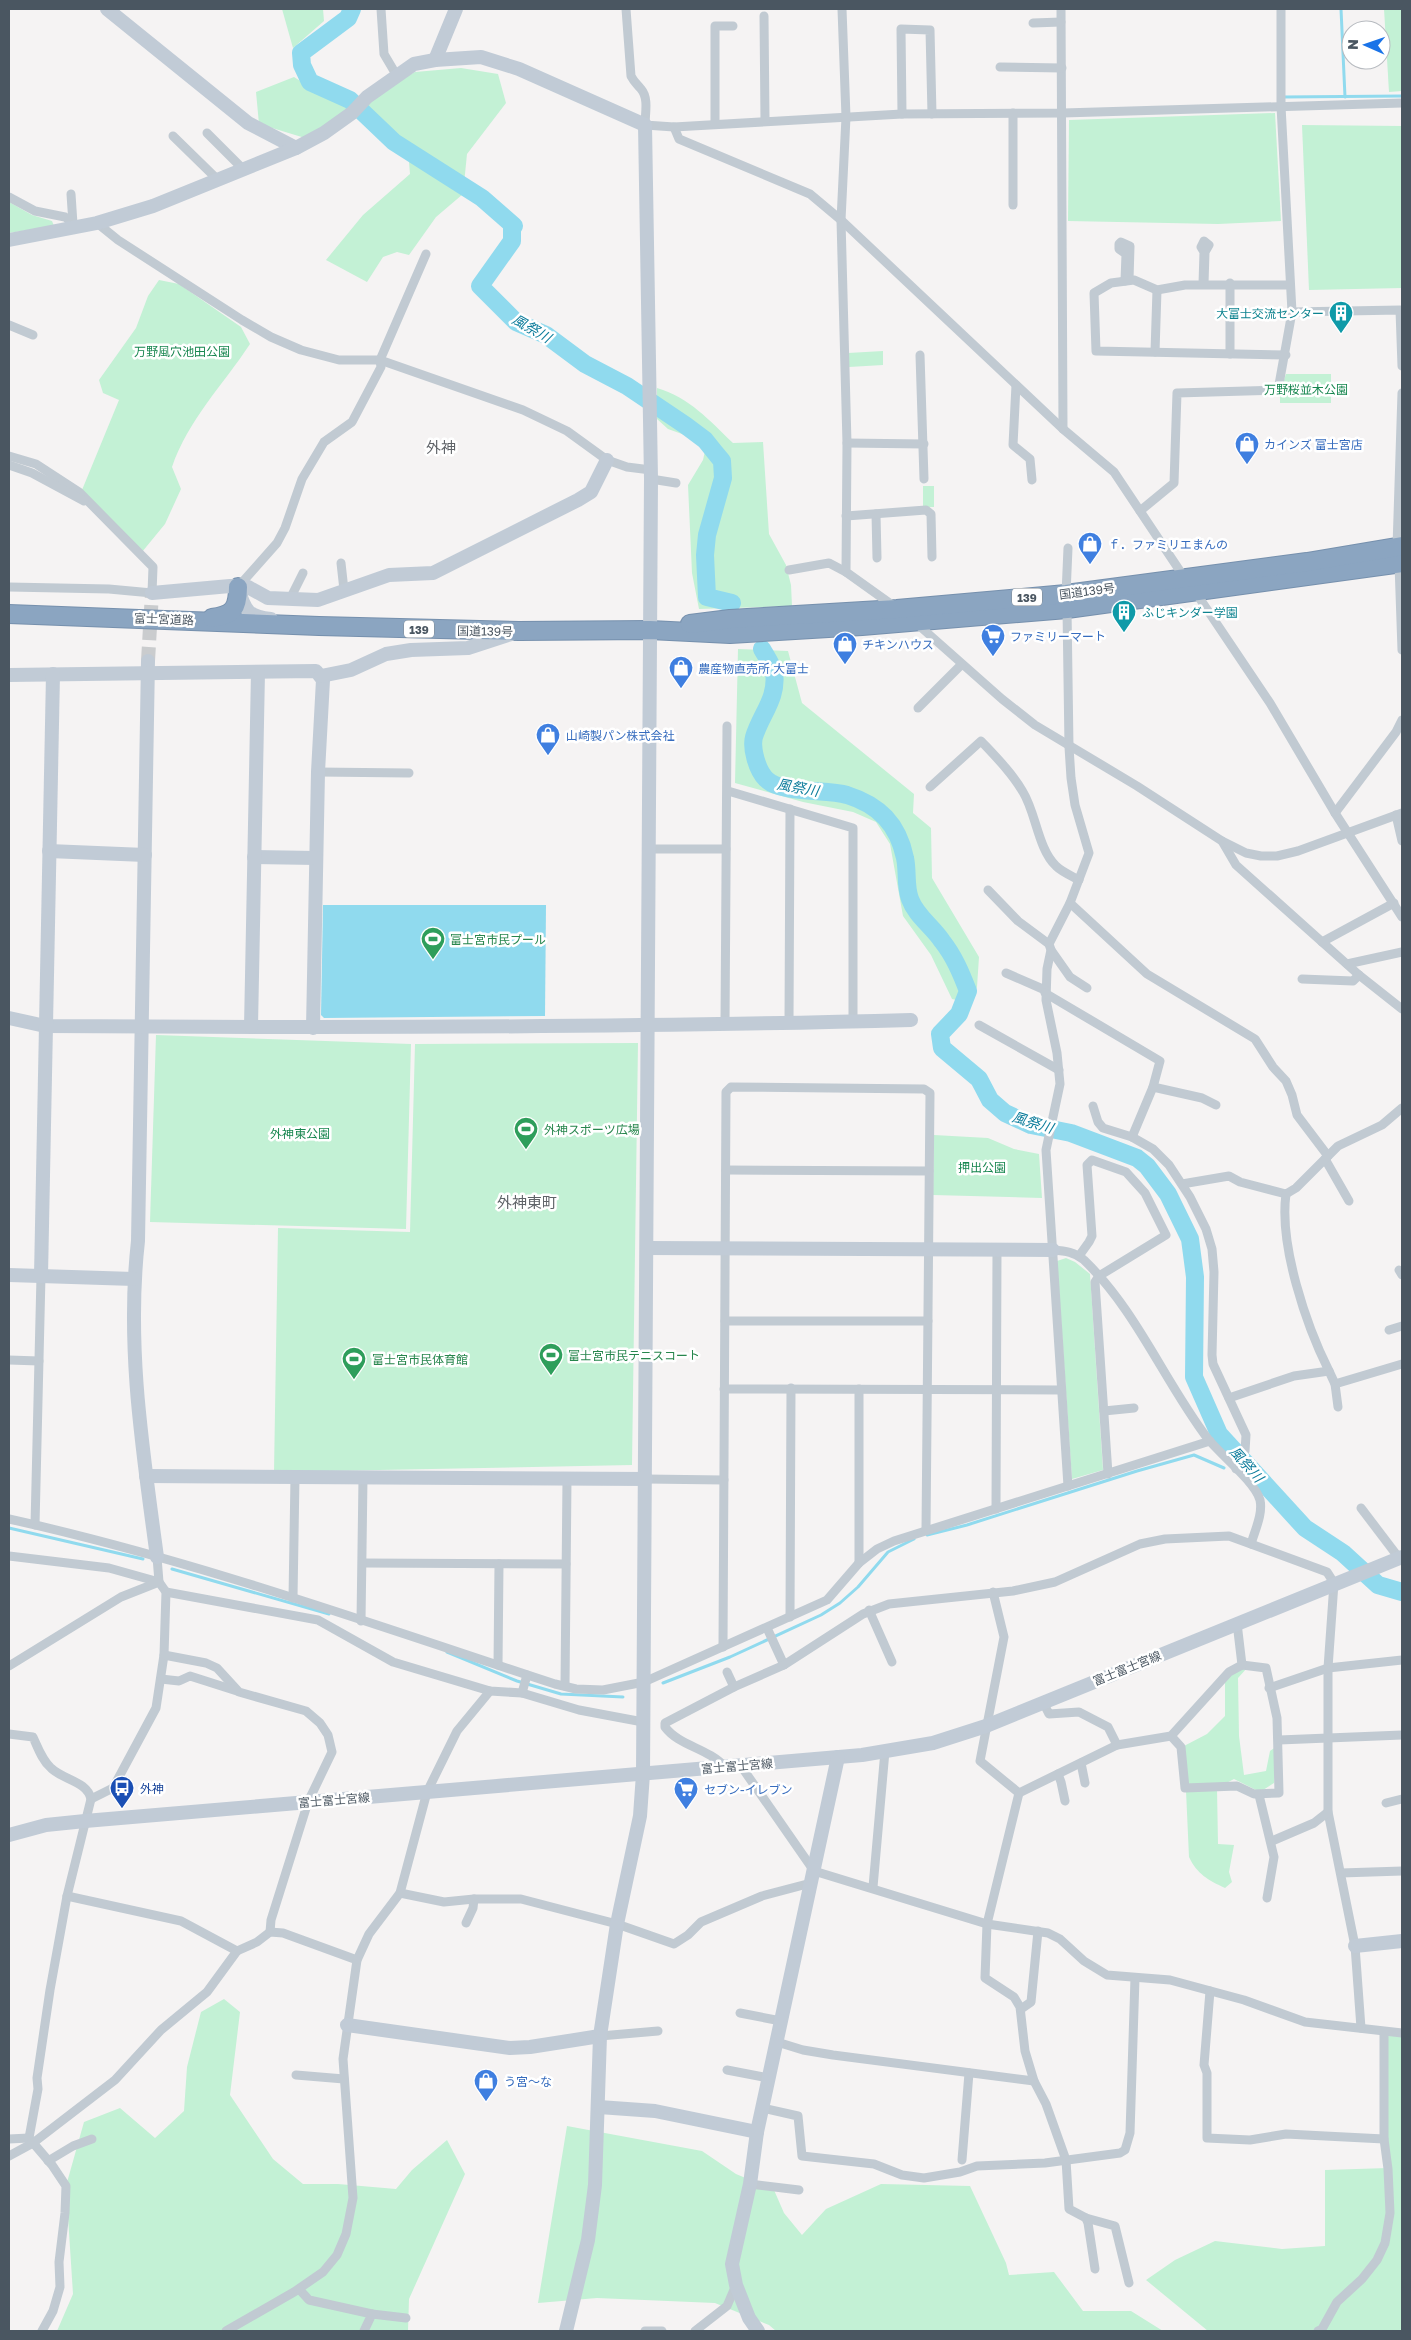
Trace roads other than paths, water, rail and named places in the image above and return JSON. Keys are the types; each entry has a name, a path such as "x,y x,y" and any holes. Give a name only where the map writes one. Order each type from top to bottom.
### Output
{"highway":[{"name":"国道139号","path":"319,626 519,631 650,630 730,634 914,622 1400,555"},
{"path":"204,620 229,614 236,604 238,587"},
{"name":"国道139号","path":"650,630 730,619 1066,601"},
{"name":"富士宮道路","path":"9,614 204,620 319,626"}],"street":[{"path":"107,9 248,123 296,148"},
{"path":"381,9 384,54 397,76"},
{"path":"435,60 456,9"},
{"path":"566,2331 588,2240 595,2185 600,2036 617,1924 640,1816 644,1774 652,475 646,98 631,76 625,9"},
{"path":"842,9 846,117 841,220 847,443 846,572"},
{"path":"1061,9 1063,113 1063,429"},
{"path":"1140,511 1174,483 1177,393 1278,390 1286,355 1292,312 1281,106 1281,9"},
{"path":"764,16 764,120"},
{"path":"1033,23 1061,22"},
{"path":"715,124 715,26 733,26"},
{"path":"902,114 901,29 930,30 932,114"},
{"path":"9,240 76,225 97,223 153,206 296,148 324,133 352,113 367,97 414,64 435,60 481,57 519,70 645,125 674,126 902,114 1063,113 1402,103"},
{"path":"1000,68 1062,68"},
{"path":"1013,113 1013,205"},
{"path":"674,126 679,139 810,194 841,220 1063,429 1114,472 1270,703 1335,813 1402,917"},
{"path":"207,133 243,169"},
{"path":"173,136 218,180"},
{"path":"71,194 76,225"},
{"path":"9,197 35,211 65,217 76,225"},
{"path":"97,223 118,240 272,337 301,350 339,360 380,360 523,410 567,431 607,460 676,483"},
{"path":"238,587 277,543 285,528 302,479 324,442 352,422 381,367 380,360 426,254"},
{"path":"1286,355 1096,351 1094,293 1111,283 1134,280 1157,290 1185,285 1230,283 1290,285"},
{"path":"1230,283 1230,354"},
{"path":"1155,352 1157,290"},
{"path":"1292,312 1400,310 1402,366"},
{"path":"9,325 33,336"},
{"path":"920,355 924,479"},
{"path":"1016,385 1013,445 1030,458 1032,480"},
{"path":"1402,393 1400,555 1402,650"},
{"path":"847,443 924,444"},
{"path":"9,456 36,464 79,492 153,566 152,593"},
{"path":"9,587 108,589 152,593 238,587 248,588 268,598 318,600 389,575 433,573 584,496 590,492 607,460"},
{"path":"9,465 32,473 93,506"},
{"path":"846,516 926,510 930,514 932,557"},
{"path":"876,514 877,558"},
{"path":"1068,548 1066,601 1069,747 1075,805 1089,853 1070,903 1050,947 1045,992 1060,1084 1046,1150 1068,1486"},
{"path":"341,563 344,590"},
{"path":"789,570 829,563 846,572 897,609"},
{"path":"290,599 303,573"},
{"path":"238,587 243,606 249,613 259,618 304,622 319,626"},
{"path":"914,622 961,665 1035,725 1137,786 1222,841 1246,853 1261,856 1277,856 1298,851 1399,814 1402,841"},
{"path":"321,676 351,670 386,654 411,650 468,648 519,631"},
{"path":"918,708 961,665"},
{"path":"91,1799 113,1788 156,1708 164,1655 166,1592 159,1582 146,1476 135,1359 134,1279 138,1241 148,667"},
{"path":"9,675 53,674 148,667 258,672 316,671 321,676 323,680 318,772 313,1028"},
{"path":"251,1027 258,672"},
{"path":"36,1525 53,674"},
{"path":"1335,813 1399,732 1402,720"},
{"path":"725,1024 727,726"},
{"path":"930,787 981,741 1003,764 1022,790 1032,809 1043,846 1056,866 1079,880"},
{"path":"318,772 409,773"},
{"path":"728,791 854,828 853,1022"},
{"path":"789,1024 790,809"},
{"path":"1222,841 1236,865 1359,975 1402,1010"},
{"path":"649,849 726,849"},
{"path":"49,851 145,855"},
{"path":"254,857 316,858"},
{"path":"988,890 1018,922 1050,947 1070,977 1087,988"},
{"path":"1070,903 1147,974 1255,1039 1273,1067 1286,1081 1297,1115 1326,1157 1349,1200"},
{"path":"1322,942 1394,904"},
{"path":"1347,964 1402,952"},
{"path":"1006,974 1045,992 1160,1061 1153,1087 1132,1137"},
{"path":"1302,979 1353,981 1359,975"},
{"path":"9,1018 45,1026 313,1028 789,1024 911,1020"},
{"path":"979,1025 1059,1070"},
{"path":"723,1647 726,1092 731,1087 924,1088 930,1093 926,1530"},
{"path":"1153,1087 1202,1098 1216,1104"},
{"path":"1093,1106 1098,1122 1103,1128 1132,1137 1153,1149 1169,1165 1182,1184 1206,1229 1212,1249 1212,1355 1246,1436 1244,1451 1236,1468"},
{"path":"1182,1184 1229,1176 1240,1182 1286,1194 1296,1188 1338,1146 1392,1118 1402,1108"},
{"path":"1079,1256 1092,1236 1087,1165 1092,1160 1126,1172 1145,1193 1166,1235 1100,1276 1095,1282 1108,1474"},
{"path":"726,1170 928,1171"},
{"path":"1286,1194 1284,1231 1293,1271 1318,1349 1335,1384 1338,1407"},
{"path":"647,1248 1052,1250 1067,1251 1079,1256 1100,1276 1124,1306 1186,1409 1210,1441 1255,1488 1260,1500 1260,1514 1251,1544"},
{"path":"996,1509 997,1250"},
{"path":"9,1275 134,1279"},
{"path":"725,1321 928,1322"},
{"path":"1389,1330 1402,1326"},
{"path":"9,1360 39,1361"},
{"path":"1335,1384 1402,1364"},
{"path":"1229,1398 1294,1376 1329,1371"},
{"path":"790,1617 791,1388"},
{"path":"724,1389 1061,1390"},
{"path":"859,1389 860,1562"},
{"path":"1104,1411 1134,1408"},
{"path":"9,1519 76,1534 157,1557 293,1598 565,1686 603,1690 644,1682 827,1600 860,1562 877,1549 894,1541 1210,1441"},
{"path":"146,1476 724,1480"},
{"path":"293,1598 295,1477"},
{"path":"361,1621 363,1478"},
{"path":"565,1686 567,1479"},
{"path":"1361,1508 1401,1557"},
{"path":"725,1767 716,1757 670,1734 665,1728 665,1723 734,1687 784,1665 869,1610 889,1604 993,1592 1054,1582 1140,1544 1165,1539 1229,1536 1327,1572 1334,1583 1328,1668 1328,1812 1354,1946 1361,2028"},
{"path":"9,1556 109,1568 159,1582"},
{"name":"富士富士宮線","path":"9,1835 46,1825 85,1821 742,1766 885,1752 933,1743 986,1726 1237,1622 1401,1557"},
{"path":"363,1563 566,1564"},
{"path":"498,1665 499,1564"},
{"path":"9,1666 121,1597 159,1582"},
{"path":"166,1592 318,1620 393,1662 490,1691 522,1693 580,1710 643,1722"},
{"path":"993,1592 1004,1637 980,1761 1019,1793"},
{"path":"869,1610 892,1662"},
{"path":"1237,1622 1242,1665"},
{"path":"767,1628 784,1665"},
{"path":"164,1655 194,1660 217,1668 239,1692"},
{"path":"1269,1688 1328,1668 1402,1660"},
{"path":"1019,1793 1117,1745 1171,1736 1229,1672 1242,1665 1266,1668 1277,1718 1279,1793 1259,1795 1238,1786 1185,1788 1181,1747 1171,1736"},
{"path":"727,1672 734,1687"},
{"path":"522,1693 527,1674"},
{"path":"161,1679 179,1682 190,1676 239,1692 306,1710 320,1723 328,1735 332,1752 308,1802 271,1920 270,1932"},
{"path":"226,2331 298,2289 323,2272 337,2255 346,2234 352,2198 343,2058 357,1960 370,1934 400,1894 427,1792 457,1731 490,1691"},
{"path":"1043,1702 1049,1714 1079,1712 1108,1728 1117,1745"},
{"path":"9,1734 32,1737 42,1757 52,1770 83,1785 90,1792 91,1799 67,1896 50,1990 31,2141"},
{"path":"1279,1740 1402,1735"},
{"path":"872,1887 885,1752"},
{"path":"758,2331 749,2318 736,2285 732,2264 750,2184 762,2108 838,1757"},
{"path":"1080,1763 1085,1783"},
{"path":"742,1766 812,1877"},
{"path":"1058,1774 1062,1782 1065,1801"},
{"path":"1019,1793 987,1924 985,1978 1014,1998 1021,2009 1025,2051 1034,2081 1046,2104 1066,2160 1069,2209 1086,2218 1115,2226 1129,2283"},
{"path":"1259,1795 1272,1841 1274,1857 1267,1898"},
{"path":"1386,1803 1402,1799"},
{"path":"1272,1841 1314,1823 1328,1812"},
{"path":"1341,1873 1402,1871"},
{"path":"400,1894 444,1902 474,1899 521,1899 617,1924 674,1944 688,1935 701,1922 812,1877 872,1887 909,1901 987,1924 1038,1932 1060,1939 1084,1961 1107,1975 1170,1980 1244,2000 1306,2022 1402,2033"},
{"path":"67,1896 181,1921 237,1951"},
{"path":"466,1922 473,1908 474,1899"},
{"path":"9,2156 115,2080 161,2030 207,1992 237,1951 256,1942 270,1932 283,1933 357,1960"},
{"path":"1021,2009 1031,2002 1038,1932"},
{"path":"1354,1946 1402,1941"},
{"path":"762,2108 798,2116 802,2156 874,2164 902,2175 924,2178 960,2172 977,2166 1045,2163 1104,2156 1125,2150 1130,2133 1136,1978"},
{"path":"1210,1991 1204,2064 1207,2073 1208,2138 1250,2140 1286,2134 1384,2139"},
{"path":"740,2013 781,2021"},
{"path":"347,2025 510,2048 530,2047 600,2036 658,2032"},
{"path":"1318,2331 1322,2329 1337,2302 1367,2273 1377,2260 1385,2243 1390,2213 1388,2169 1384,2139 1384,2032"},
{"path":"777,2042 803,2050 1034,2081"},
{"path":"727,2070 769,2078"},
{"path":"962,2160 969,2073"},
{"path":"296,2075 344,2079"},
{"path":"599,2107 654,2111 757,2132"},
{"path":"9,2138 31,2141 66,2186 59,2262 60,2287 53,2311 42,2331"},
{"path":"48,2161 72,2146 92,2139"},
{"path":"750,2184 800,2190"},
{"path":"1086,2218 1096,2269"},
{"path":"695,2331 727,2306 736,2285"},
{"path":"298,2289 309,2300 372,2314 406,2318"},
{"path":"364,2331 372,2314"},
{"path":"645,2331 662,2331"}],"water":[{"name":"富士宮市民プール","path":"323,905 546,905 545,1016 324,1018 321,1015"}],"waterway":[{"name":"風祭川","path":"352,9 348,18 301,53 302,65 310,82 350,100 394,142 482,198 514,226 512,227 512,241 480,286 516,322 546,335 585,364 627,386 705,440 722,461 723,478 707,535 705,555 707,597 732,603"},
{"path":"1341,9 1345,97"},
{"path":"1283,97 1402,96"},
{"name":"風祭川","path":"762,649 773,669 775,681 774,690 754,737 754,753 757,765 766,779 773,784 793,789 847,795 878,810 892,826 902,846 905,858 910,899 920,916 950,953 968,991 959,1014 940,1034 942,1048 979,1079 990,1100 1005,1113 1031,1125 1071,1133 1137,1158 1147,1166 1168,1194 1190,1239 1195,1277 1194,1377 1219,1434 1305,1528 1343,1553 1378,1585 1402,1592"},
{"path":"927,1535 967,1525 1137,1471 1194,1455 1224,1468"},
{"name":"風祭川","path":"1243,1470 1255,1472"},
{"path":"9,1528 143,1559"},
{"path":"663,1683 730,1657 821,1615 840,1603 858,1587 888,1552 914,1539"},
{"path":"172,1569 329,1614"},
{"path":"447,1652 517,1681 561,1694 623,1697"}],"tunnel":[{"path":"148,661 152,593"}],"place":[{"name":"大富士交流センター","path":"1341,334"},
{"name":"カインズ 富士宮店","path":"1247,465"},
{"name":"ｆ．ファミリエまんの","path":"1090,565"},
{"name":"ふじキンダー学園","path":"1124,633"},
{"name":"ファミリーマート","path":"993,657"},
{"name":"チキンハウス","path":"845,665"},
{"name":"農産物直売所 大富士","path":"681,689"},
{"name":"山崎製パン株式会社","path":"548,756"},
{"name":"富士宮市民プール","path":"433,960"},
{"name":"外神スポーツ広場","path":"526,1150"},
{"name":"富士宮市民テニスコート","path":"551,1376"},
{"name":"富士宮市民体育館","path":"354,1380"},
{"name":"外神","path":"122,1809"},
{"name":"セブン-イレブン","path":"686,1810"},
{"name":"う宮〜な","path":"486,2102"}],"district":[{"name":"外神","path":"441,447"},
{"name":"外神東町","path":"527,1202"}],"park label":[{"name":"万野風穴池田公園","path":"182,351"},
{"name":"万野桜並木公園","path":"1306,389"},
{"name":"外神東公園","path":"300,1133"},
{"name":"押出公園","path":"982,1167"}]}
